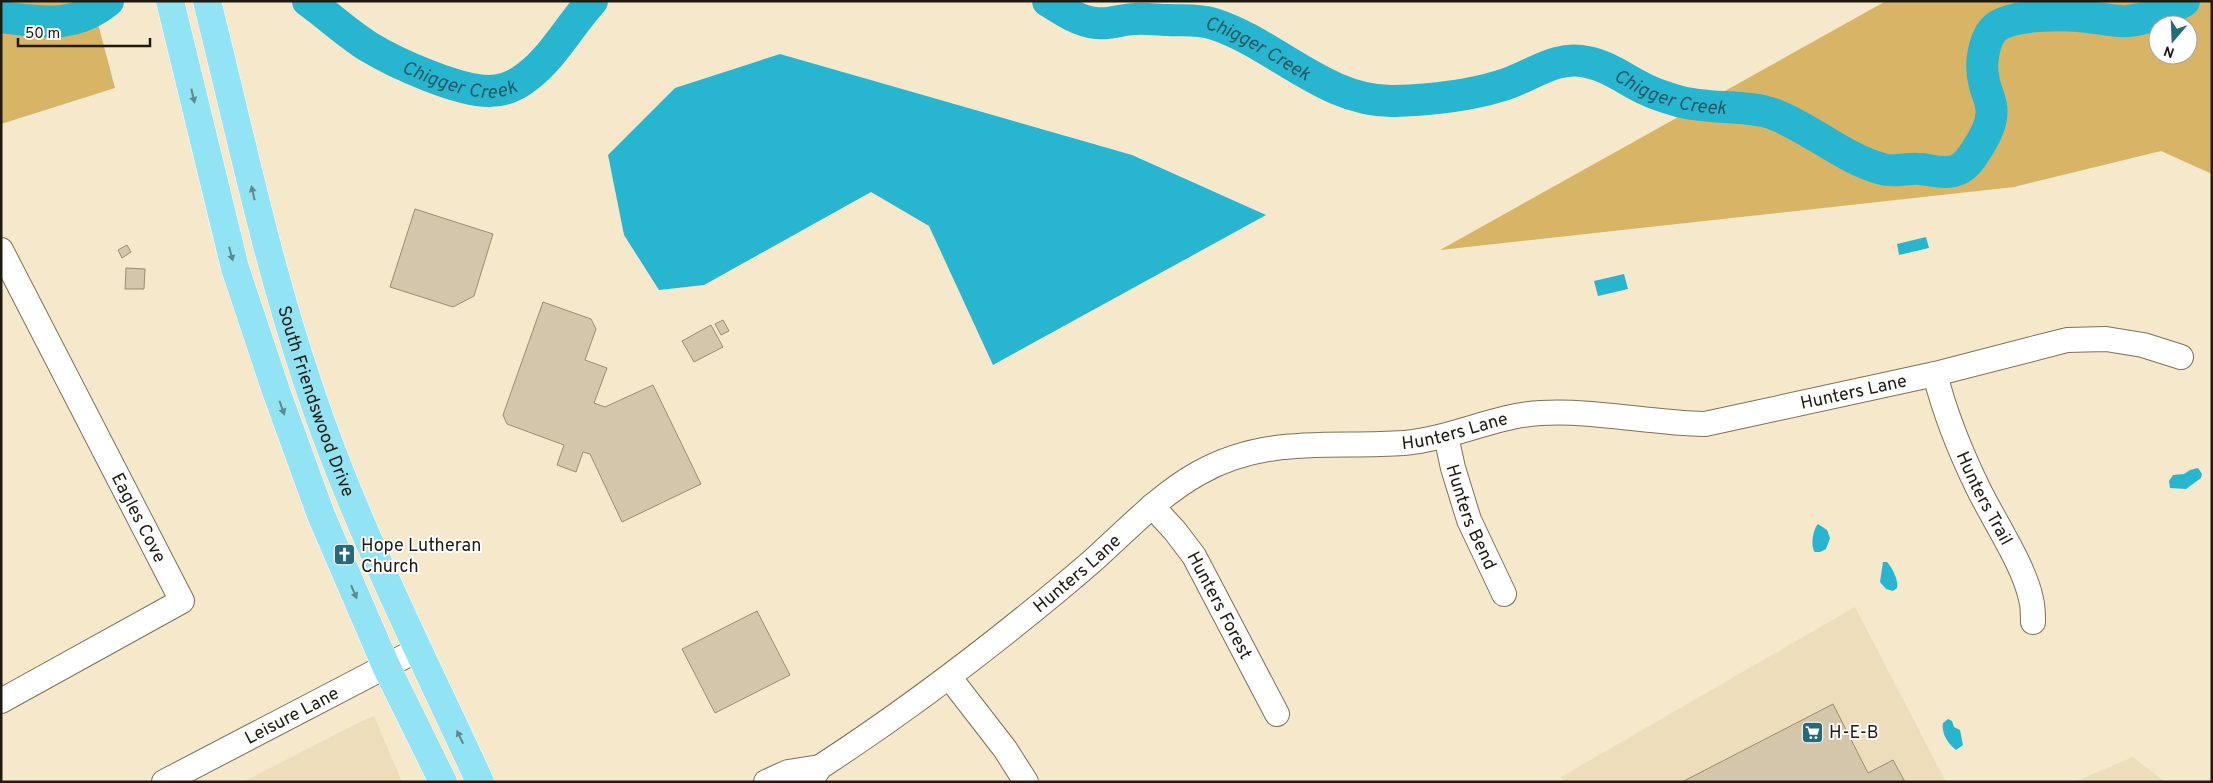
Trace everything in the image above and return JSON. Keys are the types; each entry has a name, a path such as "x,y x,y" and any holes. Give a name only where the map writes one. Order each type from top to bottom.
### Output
{"main road":[{"name":"South Friendswood Drive","path":"170,1 215,192 251,319 321,514 386,666 443,782"},
{"name":"South Friendswood Drive","path":"207,1 260,224 308,384 344,482 480,782"}],"street":[{"name":"Eagles Cove","path":"1,250 182,601 1,701"},
{"name":"Hunters Lane","path":"766,782 788,772 816,774 950,678 1098,556 1152,506 1200,472 1228,459 1256,451 1291,445 1406,442 1446,436 1521,415 1540,413 1574,413 1705,424 1935,374 2067,340 2106,339 2143,345 2181,357"},
{"name":"Hunters Trail","path":"1935,374 1942,402 1954,435 1978,488 2024,577 2032,599 2034,622"},
{"name":"Hunters Bend","path":"1446,436 1453,468 1469,520 1504,594"},
{"name":"Hunters Forest","path":"1152,506 1175,531 1194,556 1277,714"},
{"name":"Leisure Lane","path":"164,782 419,649"},
{"path":"950,678 1005,749 1026,782"}],"shaded area":[{"path":"1,1 92,1 115,88 1,124"},
{"path":"1886,1 2212,1 2212,174 2161,151 2014,187 1440,250"},
{"path":"1855,607 1946,782 1564,782 1561,777"},
{"path":"374,716 402,782 243,782 356,724"},
{"path":"2133,757 2165,782 2074,782"}],"water":[{"path":"780,54 1132,155 1266,215 993,365 929,226 871,192 704,285 659,290 624,235 608,155 675,88"},
{"path":"1926,237 1929,248 1899,255 1897,244"},
{"path":"1624,274 1628,289 1598,296 1594,281"},
{"path":"2198,468 2202,474 2201,478 2186,489 2170,488 2169,481 2173,475 2184,474"},
{"path":"1818,524 1827,530 1830,538 1826,549 1815,552 1813,550 1813,538"},
{"path":"1883,562 1889,564 1896,578 1897,588 1893,591 1886,589 1880,582"},
{"path":"1948,719 1952,721 1954,727 1960,730 1963,745 1956,750 1950,745 1943,731 1943,723"}],"building":[{"path":"415,209 493,234 474,296 453,307 390,287"},
{"path":"127,245 131,252 122,258 118,250"},
{"path":"126,268 145,269 144,289 125,289"},
{"path":"543,302 591,319 596,329 585,360 607,368 594,403 605,407 653,385 701,484 622,522 590,454 583,452 576,472 557,465 564,445 507,424 503,415"},
{"path":"723,320 729,331 721,335 715,324"},
{"path":"711,325 723,347 694,362 682,341"},
{"path":"757,611 790,675 715,713 682,649"},
{"name":"H-E-B","path":"1833,704 1868,773 1893,760 1905,782 1682,782"}],"waterway":[{"name":"Chigger Creek","path":"1,17 43,22 70,20 83,16 108,1"},
{"name":"Chigger Creek","path":"308,1 361,42 395,61 445,82 461,87 489,91 505,89 515,85 537,68 554,50 592,1"},
{"name":"Chigger Creek","path":"1048,1 1077,18 1096,23 1130,19 1208,22 1237,33 1324,83 1346,93 1370,99 1395,101 1461,95 1500,86 1564,61 1576,60 1587,62 1610,70 1651,92 1678,101 1690,104 1753,109 1776,115 1803,128 1854,158 1882,169 1916,169 1937,172 1954,171 1961,168 1967,163 1986,134 1992,112 1985,87 1982,61 1990,35 2001,24 2026,17 2057,15 2128,21 2157,14 2184,1"},
{"name":"Chigger Creek","path":"2168,10 2169,1"}],"place":[{"name":"Hope Lutheran Church","path":"345,555"},
{"name":"H-E-B","path":"1813,732"}]}
